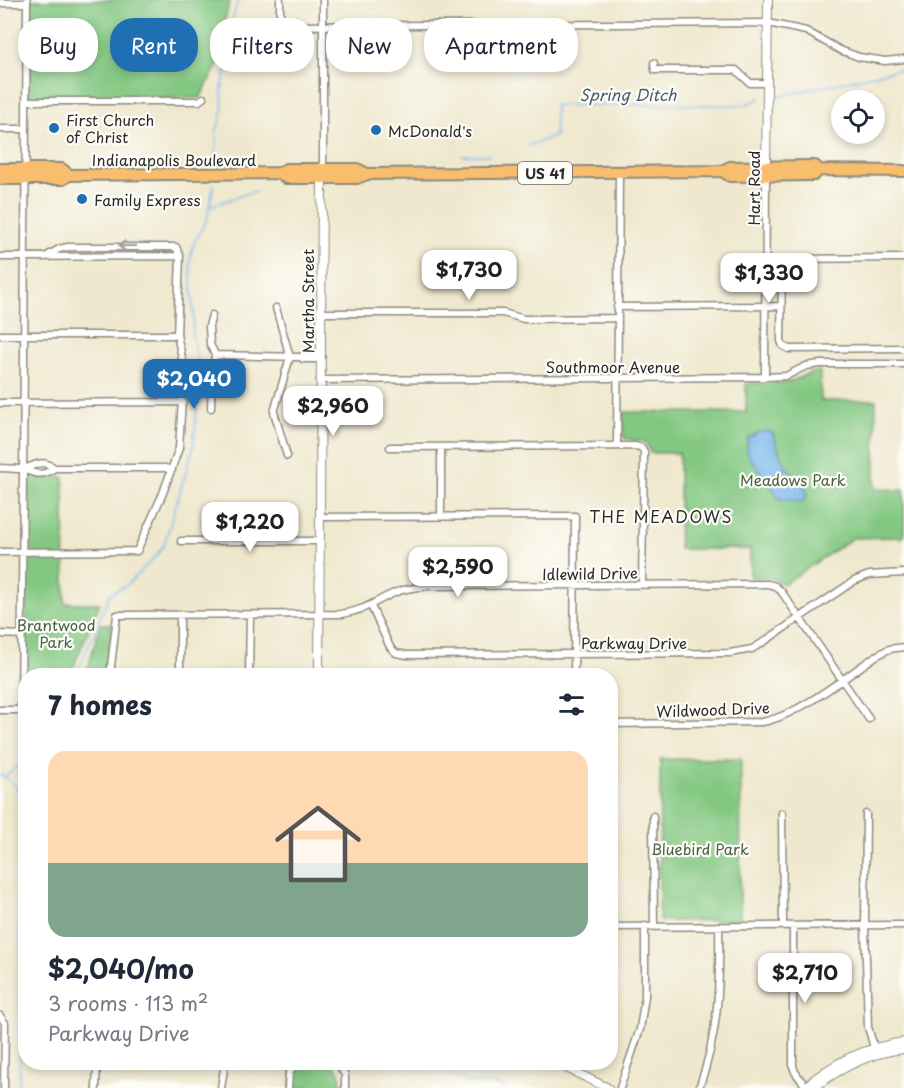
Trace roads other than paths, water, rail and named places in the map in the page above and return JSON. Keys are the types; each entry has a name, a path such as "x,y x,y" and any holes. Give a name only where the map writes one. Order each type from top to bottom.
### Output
{"highway":[{"name":"Indianapolis Boulevard","path":"0,169 63,178 69,175 280,173 286,178 357,169 367,174 722,171 730,167 766,171 815,166 819,170 904,171"},
{"name":"Indianapolis Boulevard","path":"0,179 26,174"}],"street":[{"path":"280,0 280,26 768,23 806,31 840,50 859,57 885,61 904,59"},
{"name":"Martha Street","path":"319,668 323,0"},
{"name":"Hart Road","path":"765,377 768,0"},
{"path":"0,3 27,2 22,668"},
{"path":"655,66 736,70 750,83 767,83"},
{"path":"27,101 199,100 203,98"},
{"path":"0,129 26,129"},
{"path":"616,446 619,172"},
{"path":"0,257 45,257 68,247 176,247 180,255 177,335 184,367 179,448 138,551 0,552"},
{"path":"904,258 790,259 782,266 781,306 781,340 783,346 789,349 904,348"},
{"path":"617,307 781,306"},
{"path":"276,308 290,357 274,412 287,456"},
{"path":"320,313 504,312 524,319 617,318"},
{"path":"211,408 215,355 209,339 212,315"},
{"path":"0,335 177,335"},
{"path":"215,355 301,357 303,359 320,357"},
{"name":"Southmoor Avenue","path":"320,380 765,377 786,376 806,366 820,364 904,364"},
{"path":"0,403 183,402"},
{"path":"390,447 636,446 642,448 644,452 642,584"},
{"path":"441,447 441,516"},
{"path":"24,469 34,463 46,463 55,468 165,468 172,470"},
{"path":"0,468 24,469 34,474 46,474 55,468"},
{"path":"320,516 575,516 574,668"},
{"path":"181,541 319,541"},
{"name":"Parkway Drive","path":"371,606 390,647 396,653 407,655 741,652 762,643 854,581 869,575 904,573"},
{"name":"Idlewild Drive","path":"111,668 117,615 341,614 371,606 395,592 427,586 642,584 775,586 800,618"},
{"path":"180,615 180,668"},
{"path":"249,668 250,615"},
{"path":"800,618 869,719"},
{"path":"0,634 22,635"},
{"name":"Wildwood Drive","path":"618,723 775,720 797,709 876,656 904,646"},
{"path":"0,710 18,710"},
{"path":"782,813 783,925"},
{"path":"866,814 865,926 868,1027 875,1051"},
{"path":"653,816 654,926"},
{"path":"618,927 904,925"},
{"path":"621,1088 640,1029 645,996 645,926"},
{"path":"699,1088 712,1047 718,1016 719,926"},
{"path":"793,926 793,1066 795,1072 808,1087 875,1051 904,1042"},
{"path":"0,1017 4,1023 4,1088"},
{"path":"875,1051 904,1048"},
{"path":"96,1088 97,1070"},
{"path":"221,1088 224,1070"},
{"path":"288,1088 291,1070"},
{"path":"342,1070 348,1087"},
{"path":"571,1070 608,1088"}],"water":[{"path":"769,431 773,434 785,465 807,492 802,502 780,499 749,457 748,438 759,432"}],"waterway":[{"path":"215,165 216,132 223,112 222,88 232,49 232,20 238,0"},
{"path":"773,98 904,68"},
{"name":"Spring Ditch","path":"528,146 555,136 555,105 746,105 760,98"},
{"name":"Spring Ditch","path":"462,155 489,155"},
{"path":"79,668 110,594 127,585 164,545 193,448 199,368 192,336 194,317 190,262 193,245 207,219 214,184"},
{"name":"Spring Ditch","path":"211,206 255,191"},
{"path":"5,777 18,766"},
{"path":"0,775 18,789"},
{"path":"19,1070 19,1088"},
{"path":"446,1070 467,1082 493,1083 504,1088"}],"place":[{"name":"First Church of Christ","path":"54,128"},
{"name":"McDonald's","path":"376,130"},
{"name":"Family Express","path":"82,199"}],"district":[{"name":"THE MEADOWS","path":"661,516"}],"park label":[{"name":"Meadows Park","path":"793,479"},
{"name":"Brantwood Park","path":"56,632"},
{"name":"Bluebird Park","path":"700,848"}]}
